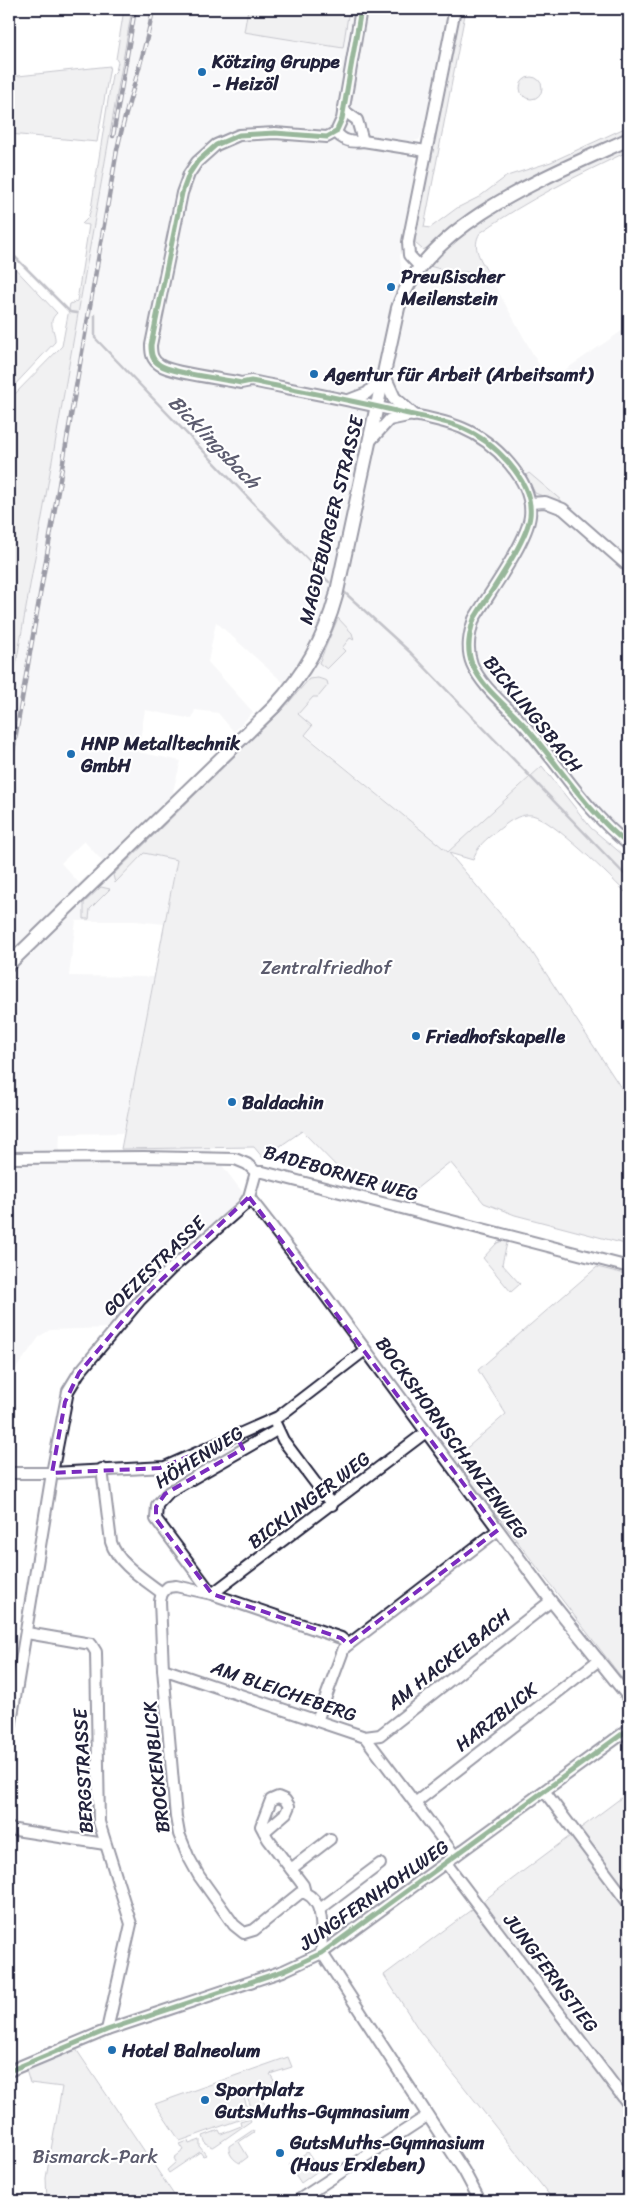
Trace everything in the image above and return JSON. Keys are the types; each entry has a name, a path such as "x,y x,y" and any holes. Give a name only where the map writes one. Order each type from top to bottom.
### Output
{"main road":[{"name":"MAGDEBURGER STRASSE","path":"9,964 274,707 300,676 322,638 332,609 371,440 400,302 406,287 420,266 451,236 495,205 539,181 629,139"},
{"path":"384,376 394,398 412,415"}],"street":[{"path":"361,9 343,115 336,132 344,140 426,151"},
{"path":"420,266 410,257 407,246 455,9"},
{"path":"343,115 353,116 360,125 362,141"},
{"name":"MAGDEBURGER STRASSE","path":"336,132 324,137 274,133 238,135 216,145 197,162 189,174 182,193 151,352 157,363 170,369 241,383 251,381 377,407"},
{"name":"MAGDEBURGER STRASSE","path":"349,400 367,394 384,376"},
{"path":"377,407 450,424 478,438 519,474 526,487 530,503 545,502 563,509 629,566"},
{"path":"371,440 389,420 412,415"},
{"name":"BICKLINGSBACH","path":"530,503 530,516 525,532 479,610 471,629 468,644 470,659 480,678 531,733 581,799 629,845"},
{"name":"BADEBORNER WEG","path":"9,1158 144,1157 235,1159 247,1164 256,1172 272,1174 629,1267"},
{"name":"GOEZESTRASSE","path":"9,1734 52,1473 68,1391 79,1374 140,1300 240,1208 249,1197 256,1172"},
{"name":"BOCKSHORNSCHANZENWEG","path":"249,1197 551,1601 629,1698"},
{"path":"9,1473 163,1468 278,1417 365,1350"},
{"path":"278,1417 277,1430 332,1505"},
{"name":"HÖHENWEG","path":"212,1594 158,1522 155,1516 156,1507 169,1492 277,1430"},
{"name":"BICKLINGER WEG","path":"212,1594 426,1432"},
{"path":"102,1469 112,1542 115,1551 141,1577 162,1593 168,1588 176,1586 212,1594 341,1638 348,1644"},
{"path":"317,1721 342,1650 498,1530"},
{"name":"BROCKENBLICK","path":"162,1593 160,1600 163,1668 178,1826 185,1849 199,1876 234,1925 244,1933 254,1930 300,1893 305,1892"},
{"name":"AM HACKELBACH","path":"365,1737 380,1736 551,1601"},
{"name":"BERGSTRASSE","path":"26,1634 88,1644 96,1649 99,1822 131,1924 107,2030"},
{"name":"HARZBLICK","path":"415,1802 599,1660"},
{"name":"AM BLEICHEBERG","path":"163,1668 365,1737 455,1856"},
{"name":"JUNGFERNHOHLWEG","path":"107,2030 283,1971 322,1954 629,1729"},
{"path":"545,1792 629,1904"},
{"path":"9,1829 105,1844"},
{"path":"264,1832 305,1892 310,1895 320,1909 322,1954 426,2116 464,2171 480,2201"},
{"path":"291,1869 330,1840"},
{"name":"JUNGFERNSTIEG","path":"446,1863 629,2105"},
{"path":"320,1909 380,1864"},
{"path":"9,2071 107,2030"},
{"path":"297,2201 426,2116"}],"highlighted area":[{"path":"249,1197 498,1530 348,1644 341,1638 212,1594 156,1519 156,1507 165,1494 243,1449 237,1437 160,1468 52,1473 65,1402 79,1373 140,1300"}],"shaded area":[{"path":"132,9 452,9 427,133 423,132 419,140 409,142 407,150 415,160 418,173 400,256 402,273 397,292 410,296 420,277 429,266 448,271 488,273 539,365 547,372 559,374 629,326 629,838 610,823 554,754 448,852 283,715 280,712 296,694 216,622 208,662 253,712 234,732 218,713 195,710 192,719 145,710 138,752 181,761 173,791 186,810 164,924 135,921 76,921 69,976 154,977 124,1133 60,1134 59,1155 119,1154 121,1149 209,1148 243,1193 241,1199 143,1290 109,1328 50,1330 40,1336 9,1378 9,704","holes":["84,841 103,862 79,883 61,863"]}],"green space":[{"path":"124,9 132,9 9,704 9,400 62,346 70,304 77,301 89,225 82,224 88,218 91,209 112,75 116,71 118,62 116,59"},
{"path":"248,9 349,9 343,48 244,32"},
{"path":"460,9 466,9 424,227 430,228 457,208 479,197 507,176 551,162 629,126 629,133 423,250 415,243 415,232"},
{"path":"110,66 97,142 9,134 9,77"},
{"path":"531,77 539,80 542,88 539,96 531,99 523,96 520,88 523,80"},
{"path":"629,145 629,151 534,199 480,233 476,243 477,248 488,273 448,271 429,266 462,234 492,213 530,191"},
{"path":"9,262 57,313 52,320 55,342 9,391"},
{"path":"529,473 562,501 561,503 535,493 526,475"},
{"path":"338,618 352,633 354,640 350,638 342,648 345,651 327,669 319,663"},
{"name":"Zentralfriedhof","path":"318,678 327,681 328,685 318,697 313,697 298,714 312,726 305,735 448,852 542,766 591,828 629,860 629,896 597,864 567,838 541,819 532,815 513,819 489,837 479,847 473,860 449,853 530,949 629,1100 629,1245 515,1215 484,1203 450,1162 416,1189 385,1185 345,1175 302,1131 263,1158 254,1147 121,1149 177,860 144,853 115,883 113,875 284,708 309,679"},
{"path":"101,887 110,889 90,909 89,919 84,919 84,903"},
{"path":"508,1239 502,1264 520,1284 511,1292 483,1258 497,1243"},
{"path":"597,1267 629,1275 629,1687 454,1459 506,1414 478,1370"},
{"path":"629,1792 629,2201 554,2201 419,2030 384,1975"},
{"name":"Bismarck-Park","path":"76,2049 178,2201 47,2201 46,2178 62,2087 30,2083 26,2070"},
{"name":"Sportplatz GutsMuths-Gymnasium","path":"288,2057 292,2067 270,2074 275,2082 258,2094 269,2110 255,2118 247,2096 244,2097 250,2116 180,2141 155,2104"},
{"path":"250,2119 251,2121 215,2146 212,2147 206,2144 203,2136 219,2130 221,2134 241,2126 240,2122"},
{"path":"253,2130 254,2132 239,2142 248,2157 240,2163 232,2156 229,2146"},
{"path":"200,2140 200,2147 206,2155 203,2156 200,2152 169,2173 167,2170 176,2162 174,2158 184,2150 180,2144 188,2141 189,2144"},
{"path":"307,2152 319,2170 301,2183 289,2165"}],"waterway":[{"name":"Bicklingsbach","path":"9,251 70,312 77,313"},
{"name":"Bicklingsbach","path":"95,315 95,338 329,582"},
{"name":"Bicklingsbach","path":"343,591 411,653 629,879"}],"railway":[{"path":"113,136 135,9"},
{"path":"9,774 117,150 150,27 153,9"}],"cycle path":[{"path":"361,9 342,119 336,132 327,137 275,133 239,135 216,145 197,162 189,174 182,193 151,345 152,356 160,365 186,373 241,383 251,381 447,423 474,434 509,463 525,489 529,502 530,516 515,554 474,619 469,642 472,664 488,689 524,725 599,817 629,845"},
{"path":"9,2071 107,2030 283,1971 322,1953 629,1729"}],"place":[{"name":"Kötzing Gruppe - Heizöl","path":"202,72"},
{"name":"Preußischer Meilenstein","path":"391,287"},
{"name":"Agentur für Arbeit (Arbeitsamt)","path":"314,374"},
{"name":"HNP Metalltechnik GmbH","path":"71,754"},
{"name":"Friedhofskapelle","path":"416,1036"},
{"name":"Baldachin","path":"232,1102"},
{"name":"Hotel Balneolum","path":"112,2050"},
{"name":"Sportplatz GutsMuths-Gymnasium","path":"205,2100"},
{"name":"GutsMuths-Gymnasium (Haus Erxleben)","path":"280,2153"}]}
